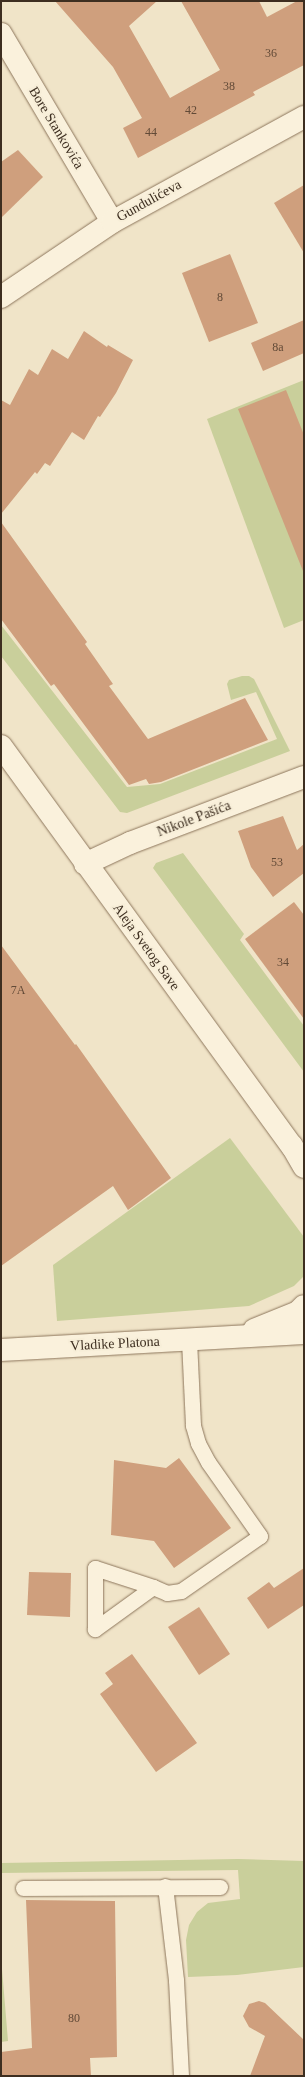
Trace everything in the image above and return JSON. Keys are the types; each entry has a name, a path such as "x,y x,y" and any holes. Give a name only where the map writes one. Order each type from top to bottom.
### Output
{"street":[{"name":"Bore Stankovića","path":"1,34 112,222"},
{"name":"Gundulićeva","path":"1,297 112,222 304,116"},
{"name":"Aleja Svetog Save","path":"1,746 85,864 298,1152 304,1167"},
{"name":"Nikole Pašića","path":"85,864 130,843 304,777"},
{"name":"Vladike Platona","path":"230,1337 271,1324 298,1312 304,1306"},
{"name":"Vladike Platona","path":"1,1350 304,1333"}],"lane":[{"path":"153,1587 95,1630 95,1568 153,1587 167,1593 181,1591 260,1536 208,1462 198,1443 193,1425 189,1340"},
{"path":"23,1888 165,1886 220,1887"},
{"path":"165,1886 176,1980 182,2076"}],"green space":[{"path":"304,380 304,620 284,628 207,419"},
{"path":"1,625 127,787 160,784 277,739 256,692 231,700 227,684 229,680 242,676 249,676 254,679 290,751 127,813 120,812 1,656"},
{"path":"183,853 244,934 240,940 304,1026 304,1072 153,868 156,863"},
{"path":"230,1138 304,1237 304,1276 294,1286 249,1306 57,1321 53,1265"},
{"path":"238,1859 304,1861 304,1967 237,1975 188,1977 186,1940 189,1925 197,1912 208,1903 240,1899 238,1870 1,1873 1,1863"},
{"path":"1,1957 8,2041 1,2042"}],"building":[{"path":"55,1 157,1 129,26 170,98 220,70 181,1 259,1 267,17 297,1 304,1 304,65 253,92 255,95 138,158 123,128 142,118 113,67"},
{"path":"18,150 43,177 1,218 1,162"},
{"path":"304,185 304,253 274,203"},
{"path":"230,254 258,323 209,342 182,273"},
{"path":"304,320 304,353 263,371 251,343"},
{"path":"84,331 107,347 108,345 133,360 116,393 100,417 98,416 84,440 72,432 50,466 45,463 37,474 35,472 1,514 1,400 10,405 29,369 38,375 52,349 68,359"},
{"path":"286,390 304,435 303,571 238,409"},
{"path":"1,522 87,642 85,644 113,684 109,686 148,739 245,698 268,740 161,782 149,784 146,779 129,785 54,684 51,686 1,619"},
{"path":"283,816 297,850 304,844 304,873 273,897 251,867 238,831"},
{"path":"294,902 304,915 304,1019 245,939"},
{"path":"1,945 75,1045 76,1044 171,1178 128,1210 113,1186 1,1266"},
{"path":"179,1458 231,1528 174,1568 154,1541 111,1535 114,1460 166,1468"},
{"path":"304,1568 304,1605 268,1629 247,1598 269,1582 274,1588"},
{"path":"29,1572 71,1573 70,1617 27,1615"},
{"path":"199,1607 230,1654 199,1675 168,1627"},
{"path":"132,1654 197,1743 156,1772 100,1694 113,1684 105,1673"},
{"path":"26,1900 115,1901 117,2057 90,2058 91,2076 1,2076 1,2052 32,2048"},
{"path":"259,2001 265,2003 304,2040 304,2076 250,2076 265,2036 249,2027 243,2016 249,2004"}]}
